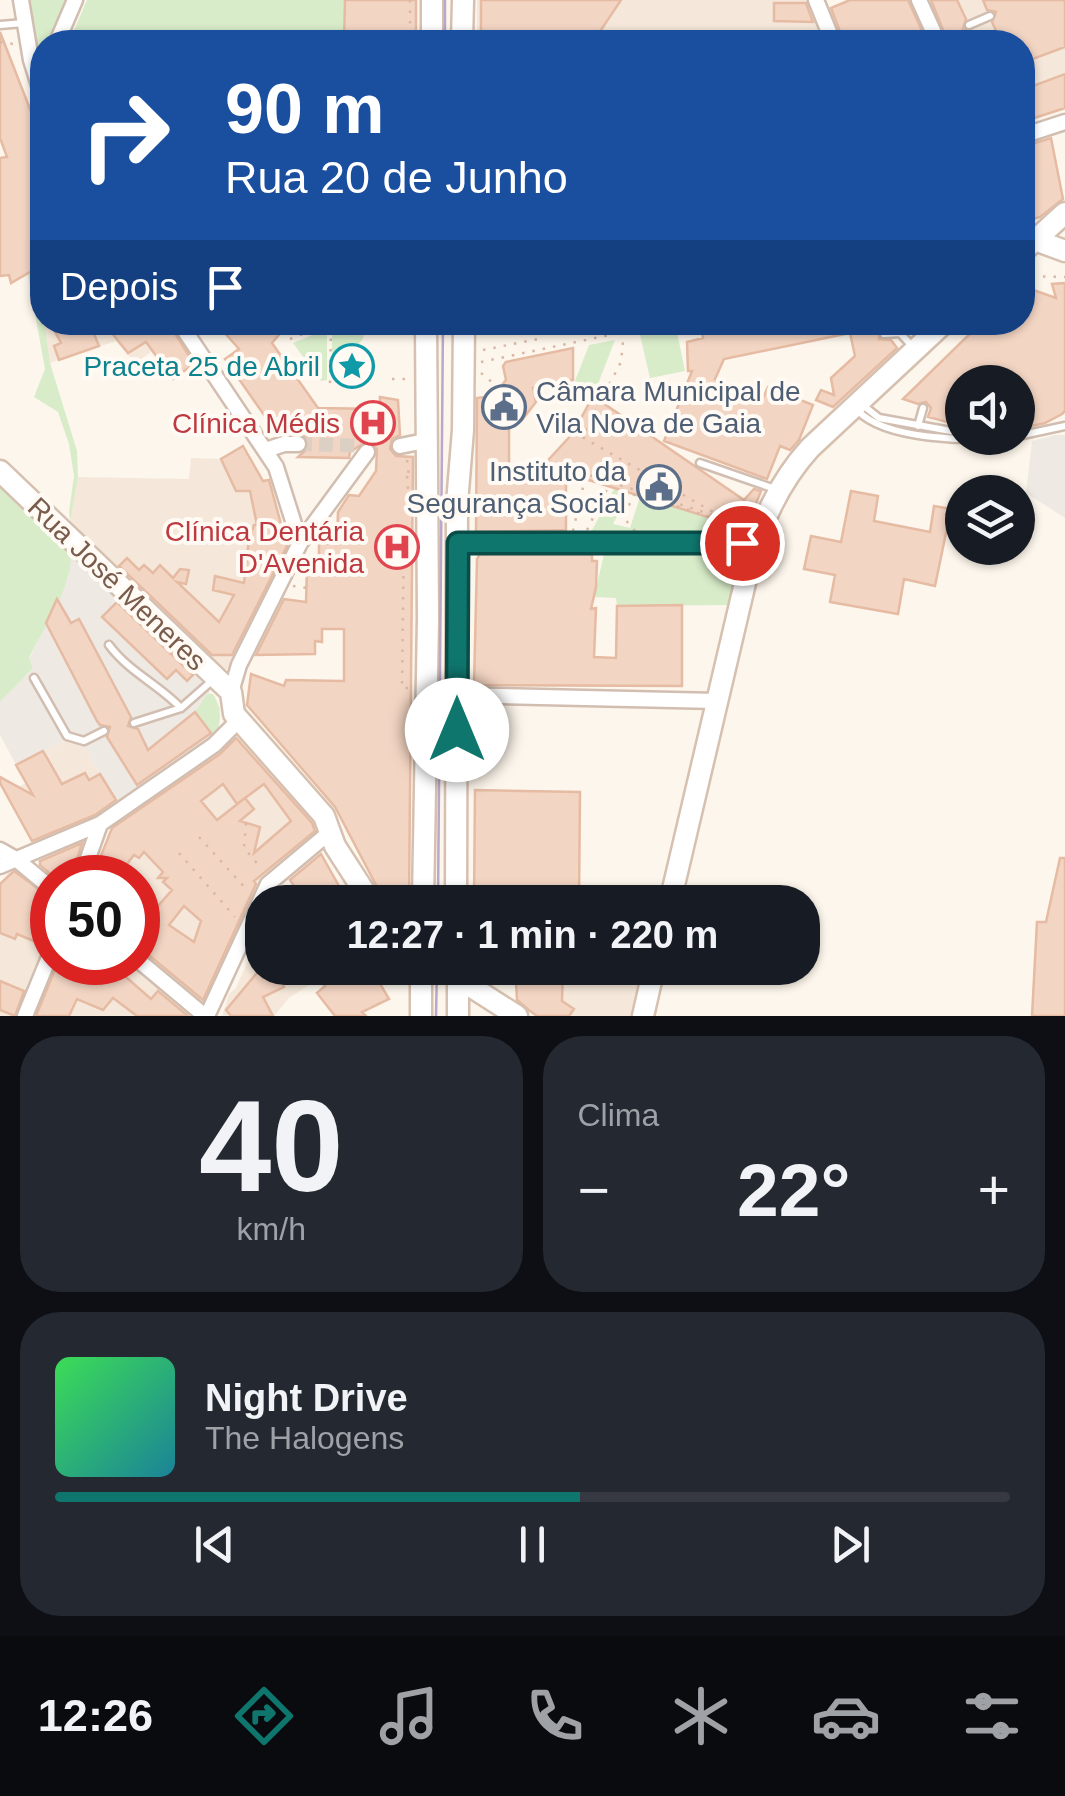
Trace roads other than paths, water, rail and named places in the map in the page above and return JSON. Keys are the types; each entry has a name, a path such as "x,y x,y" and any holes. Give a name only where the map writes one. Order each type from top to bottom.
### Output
{"main road":[{"path":"432,0 432,30"},
{"path":"462,30 463,0"},
{"path":"1035,238 1065,214"},
{"path":"1035,245 1065,251"},
{"path":"422,885 428,618 426,335"},
{"path":"456,885 458,543 470,335"},
{"path":"674,885 752,536 810,448 932,335"},
{"path":"425,442 448,438 463,430"},
{"name":"Rua José Meneres","path":"1,467 223,686"},
{"path":"223,686 238,720 324,816 335,846 359,885"},
{"path":"421,985 421,1016"},
{"path":"455,985 458,1016"},
{"path":"473,985 517,1016"},
{"path":"643,1016 650,985"}],"street":[{"path":"21,0 30,42"},
{"path":"62,30 76,0"},
{"path":"816,0 828,30"},
{"path":"919,0 934,30"},
{"path":"1035,132 1065,122"},
{"path":"187,335 276,468 300,543"},
{"path":"400,446 425,442"},
{"path":"266,450 298,444"},
{"path":"223,686 239,665 300,543 367,452"},
{"path":"458,543 752,536"},
{"path":"457,695 717,702"},
{"path":"0,866 100,824 214,745 238,720"},
{"path":"89,855 100,824"},
{"path":"160,978 206,1016 271,881 330,832"},
{"path":"0,850 30,871"},
{"path":"25,1016 38,985"}],"lane":[{"path":"969,25 990,16"},
{"path":"0,25 25,23"},
{"path":"902,335 916,350"},
{"path":"856,404 879,418 945,436"},
{"path":"918,426 923,408"},
{"path":"1035,432 1065,426"},
{"path":"905,427 945,430"},
{"path":"700,462 779,490"},
{"path":"109,645 122,663 165,691 181,708"},
{"path":"34,678 67,736 84,741 104,732"},
{"path":"134,722 181,708 223,686"}],"tunnel":[{"path":"298,444 372,446"}],"tram line":[{"path":"445,0 445,30"},
{"path":"438,885 443,335"},
{"path":"436,1016 437,985"}],"place":[{"name":"Praceta 25 de Abril","path":"352,366"},
{"name":"Câmara Municipal de Vila Nova de Gaia","path":"504,407"},
{"name":"Clínica Médis","path":"373,423"},
{"name":"Instituto da Segurança Social","path":"659,487"},
{"name":"Clínica Dentária D'Avenida","path":"397,547"}]}
